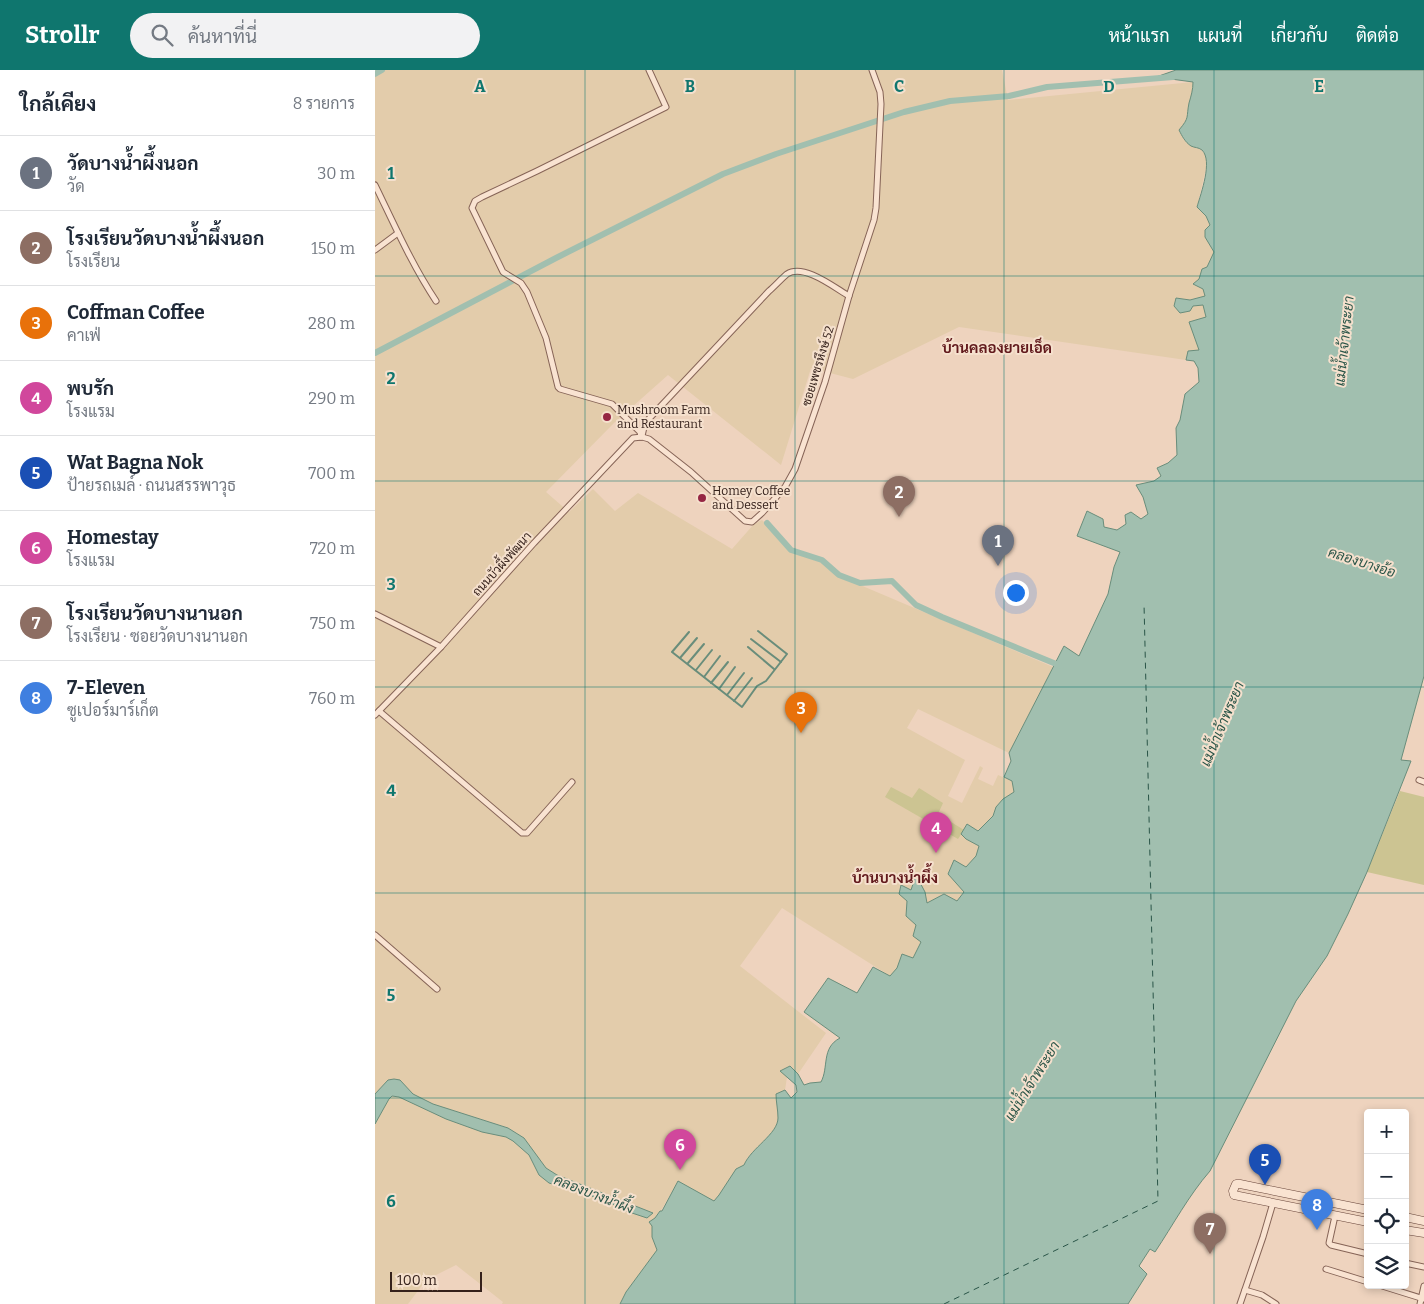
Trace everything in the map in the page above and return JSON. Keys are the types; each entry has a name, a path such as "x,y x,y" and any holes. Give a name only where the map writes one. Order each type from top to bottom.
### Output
{"street":[{"path":"641,437 640,432 612,404 558,387 546,338 527,292 521,283 503,272 472,208 475,201 666,107 649,70"},
{"name":"ซอยเพชรหึงษ์ 52","path":"641,437 649,439 691,472 745,521 752,522 785,487 795,469 825,382 849,296 874,220 881,106 880,92 872,70"},
{"path":"375,185 398,233 436,301"},
{"path":"375,250 398,233"},
{"path":"641,437 645,423 787,274 794,271 802,271 813,275 849,296"},
{"name":"ถนนบัวผึ้งพัฒนา","path":"377,713 441,647 633,438 641,437"},
{"path":"375,614 441,647"},
{"path":"377,713 522,833 527,833 572,782"},
{"path":"375,936 437,989"},
{"path":"1364,1209 1240,1184 1234,1187 1234,1196 1364,1221"},
{"path":"1240,1304 1276,1203 1283,1192"},
{"path":"1335,1216 1329,1243 1364,1253"},
{"path":"1409,1219 1424,1221"},
{"path":"1409,1231 1424,1233"},
{"path":"1409,1264 1424,1267"},
{"path":"1326,1269 1364,1281"},
{"path":"1390,1289 1421,1300 1424,1286"},
{"path":"1245,1290 1262,1295 1276,1304"}],"shaded area":[{"path":"375,70 1002,70 1008,100 1193,82 1193,95 1189,104 1189,113 1186,122 1179,130 1184,140 1191,146 1199,148 1206,155 1207,164 1197,207 1206,216 1210,225 1205,237 1214,252 1207,267 1202,269 1199,279 1194,284 1203,289 1205,296 1190,300 1176,298 1174,306 1180,313 1193,306 1203,305 1206,317 1189,322 1199,350 1188,351 1186,360 959,327 853,379 811,368 781,465 668,375 614,423 546,492 569,512 593,489 615,511 638,493 732,549 754,524 762,520 792,551 821,562 839,576 1053,667 1009,753 918,709 907,728 965,760 948,796 962,803 980,766 983,768 978,779 993,786 998,775 1012,781 1014,792 1003,799 996,807 993,816 978,831 967,825 961,834 979,846 976,856 966,868 948,874 964,892 957,901 943,894 927,903 925,892 916,876 911,890 901,885 907,901 906,916 916,925 921,942 913,959 902,954 897,968 890,976 782,908 740,966 826,1033 798,1074 790,1066 781,1071 787,1077 785,1090 776,1094 779,1119 772,1134 748,1157 744,1165 714,1201 678,1181 652,1226 652,1237 657,1250 626,1292 620,1304 502,1304 503,1302 456,1265 426,1280 408,1304 375,1304 375,1124 392,1096 399,1097 446,1119 482,1132 506,1137 529,1155 539,1175 549,1183 608,1201 615,1206 653,1214 557,1175 546,1168 524,1138 509,1128 433,1104 413,1094 400,1080 388,1080 375,1094"},
{"path":"891,787 912,798 919,788 943,803 938,814 964,830 958,839 885,797"},
{"path":"1400,791 1424,797 1424,885 1367,872"}],"water":[{"path":"1176,70 1424,70 1424,676 1401,760 1411,761 1367,872 1327,956 1296,1001 1210,1171 1188,1200 1155,1252 1150,1249 1139,1266 1147,1274 1128,1304 620,1304 626,1292 657,1250 652,1237 652,1226 649,1222 662,1211 678,1181 714,1201 736,1169 744,1165 752,1153 774,1130 778,1118 776,1094 785,1090 791,1098 797,1092 796,1085 780,1071 790,1066 798,1074 804,1085 821,1082 830,1047 840,1038 804,1012 828,978 857,993 873,967 890,976 897,968 902,954 913,958 921,942 913,936 916,925 906,916 907,901 899,894 901,885 911,890 916,875 925,892 927,903 944,894 957,901 964,892 948,874 954,860 966,867 976,856 979,846 961,834 967,824 978,831 993,816 996,807 1003,799 1014,792 1012,781 1004,777 1011,761 1009,753 1064,646 1079,656 1108,594 1114,567 1120,552 1077,536 1087,511 1103,519 1104,527 1117,530 1126,524 1125,515 1131,512 1141,519 1148,514 1143,497 1136,485 1154,481 1161,476 1157,468 1168,463 1177,455 1176,428 1180,420 1185,394 1199,382 1198,368 1194,361 1186,360 1188,351 1199,350 1189,322 1206,317 1203,305 1193,306 1190,311 1180,313 1174,306 1176,298 1190,300 1205,296 1203,289 1193,284 1199,279 1202,269 1207,267 1214,252 1205,237 1205,230 1210,225 1206,216 1197,207 1205,177 1205,155 1199,148 1187,143 1179,130 1187,117 1193,82 1156,77"},
{"name":"คลองบางน้ำผึ้ง","path":"388,1080 400,1080 413,1094 433,1104 508,1128 524,1138 546,1168 557,1175 653,1213 647,1218 620,1209 608,1201 549,1183 539,1175 529,1155 513,1141 506,1137 482,1132 446,1119 399,1097 392,1096 389,1099 375,1124 375,1094"}],"waterway":[{"path":"375,74 382,70"},
{"path":"375,353 556,258 723,174 776,154 904,112 950,101 1009,96 1047,87 1173,77"},
{"path":"767,523 791,550 822,560 839,575 860,583 892,581 916,605 1061,666"},
{"path":"689,632 672,652 742,707 757,686 766,681 787,654 758,631"},
{"path":"680,658 697,638"},
{"path":"751,639 781,662"},
{"path":"688,663 704,644"},
{"path":"748,647 774,669"},
{"path":"696,670 712,650"},
{"path":"704,677 720,656"},
{"path":"711,683 728,662"},
{"path":"719,689 735,667"},
{"path":"727,695 744,673"},
{"path":"734,701 752,678"}],"ferry route":[{"path":"944,1304 1158,1201 1144,603"}],"place":[{"name":"Mushroom Farm and Restaurant","path":"607,417"},
{"name":"Homey Coffee and Dessert","path":"702,498"},
{"name":"โรงเรียนวัดบางน้ำผึ้งนอก","path":"899,517"},
{"name":"วัดบางน้ำผึ้งนอก","path":"998,566"},
{"name":"Coffman Coffee","path":"801,733"},
{"name":"พบรัก","path":"936,853"},
{"name":"Homestay","path":"680,1170"},
{"name":"Wat Bagna Nok","path":"1265,1185"},
{"name":"7-Eleven","path":"1317,1230"},
{"name":"โรงเรียนวัดบางนานอก","path":"1210,1254"}],"district":[{"name":"บ้านคลองยายเอ็ด","path":"997,348"},
{"name":"บ้านบางน้ำผึ้ง","path":"895,878"}],"water label":[{"name":"แม่น้ำเจ้าพระยา","path":"1344,341"},
{"name":"คลองบางอ้อ","path":"1362,562"},
{"name":"แม่น้ำเจ้าพระยา","path":"1222,724"},
{"name":"แม่น้ำเจ้าพระยา","path":"1032,1081"}]}
